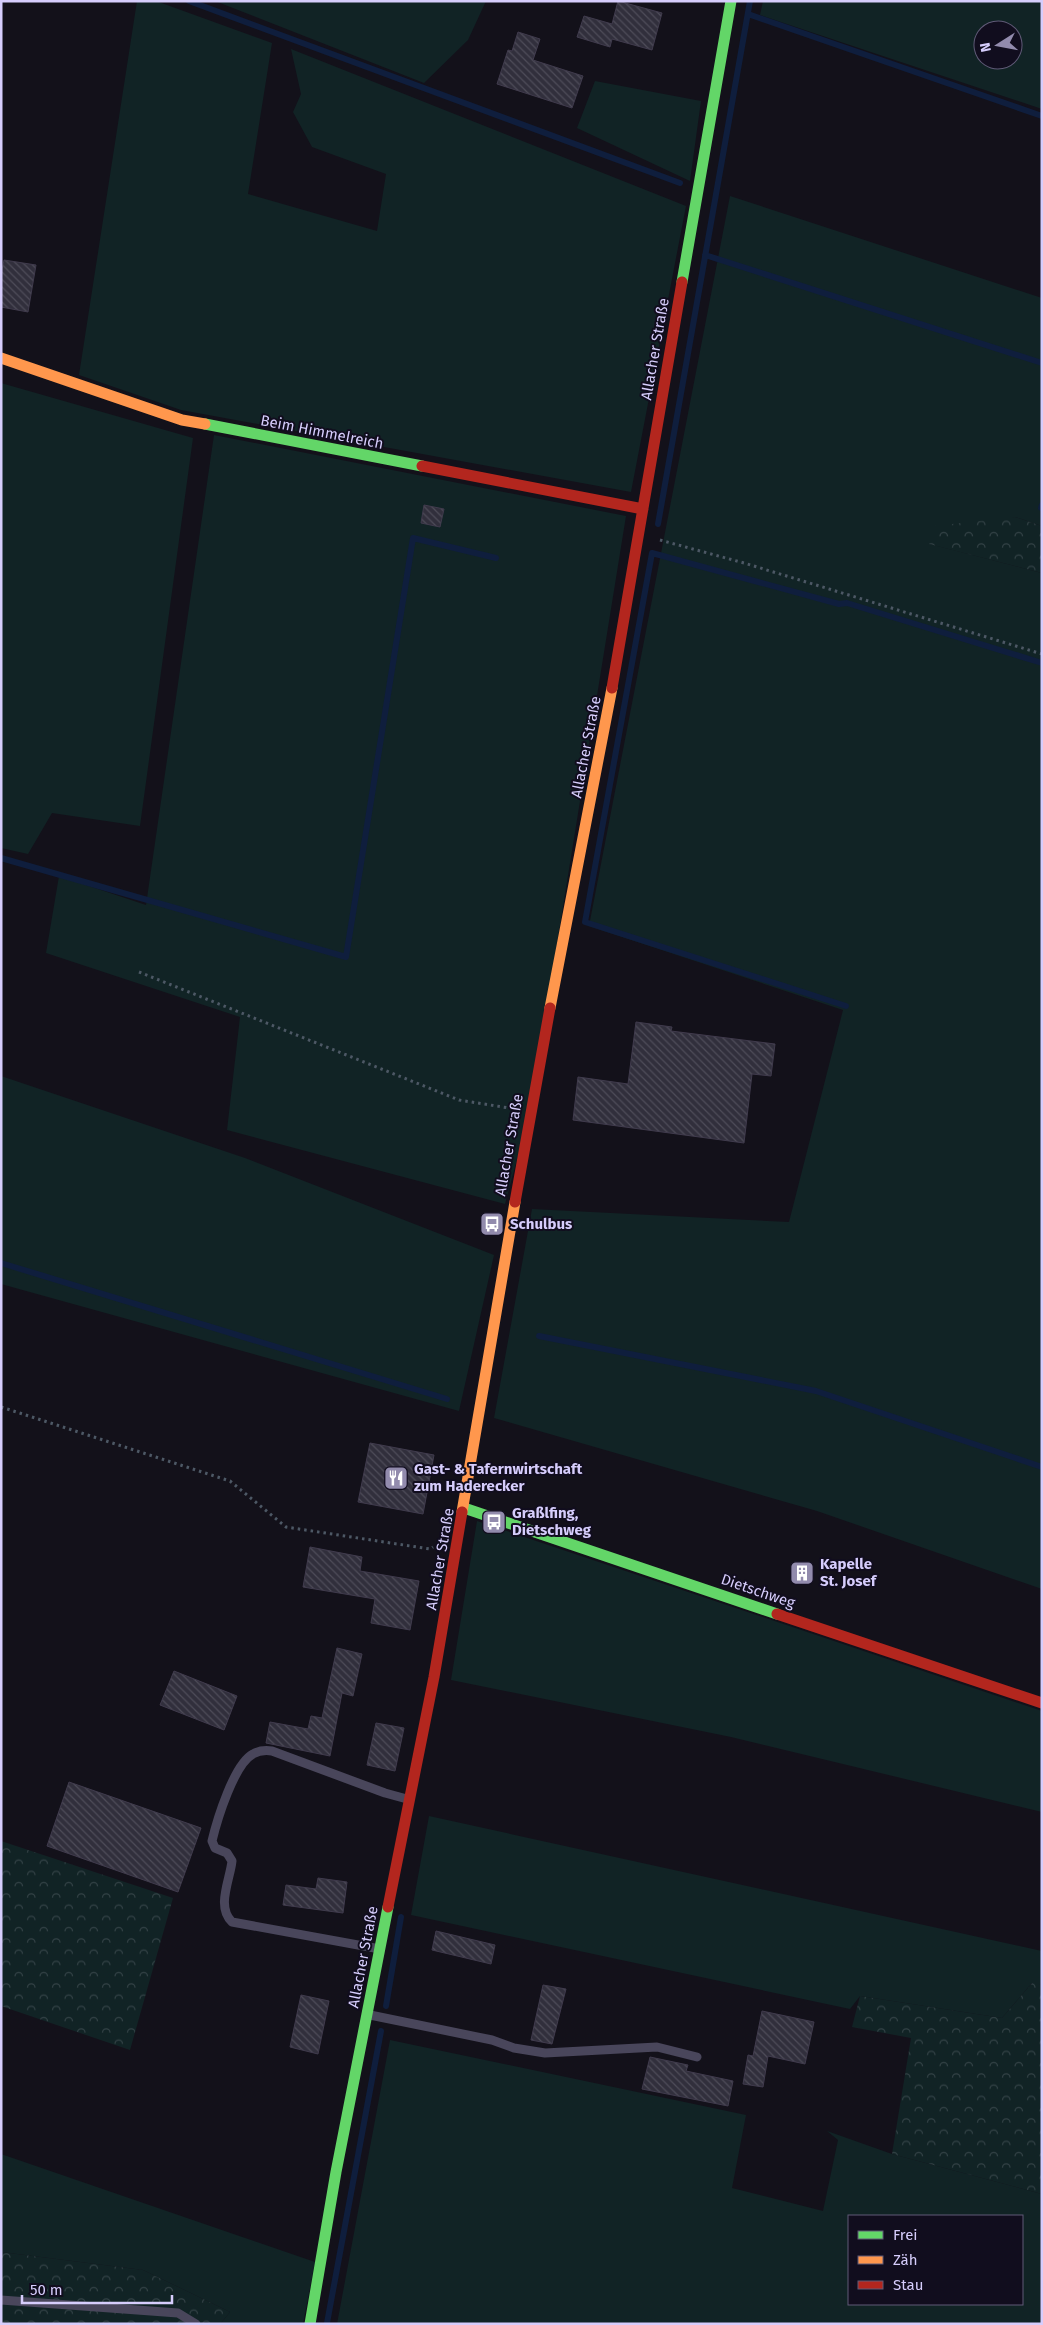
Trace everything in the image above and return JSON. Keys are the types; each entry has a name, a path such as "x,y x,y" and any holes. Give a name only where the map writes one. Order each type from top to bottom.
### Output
{"street":[{"name":"Allacher Straße","path":"310,2324 336,2172 410,1799 460,1532 530,1111 596,777 640,534 713,97 731,1"},
{"name":"Beim Himmelreich","path":"1,358 182,420 643,509"},
{"name":"Dietschweg","path":"464,1508 1042,1703"}],"lane":[{"path":"380,1949 232,1922 224,1911 232,1861 227,1853 215,1848 212,1841 214,1831 242,1763 252,1754 263,1750 272,1750 385,1793 410,1799"},
{"path":"367,2014 492,2040 514,2048 545,2053 658,2047 697,2057"},
{"path":"1,2300 178,2313 196,2324"}],"path":[{"path":"640,534 753,566 1042,654"},
{"path":"139,972 460,1100 530,1111"},
{"path":"1,1407 230,1482 286,1527 430,1549 460,1532"}],"green space":[{"path":"137,1 156,1 272,43 248,194 377,231 386,174 312,147 293,112 301,94 291,49 686,206 631,492 181,410 79,375"},
{"path":"215,1 486,1 468,40 424,83"},
{"path":"763,1 1042,1 1042,109 760,15"},
{"path":"595,81 701,101 690,181 577,128"},
{"path":"730,196 1042,298 1042,526 1015,517 930,544 1042,573 1042,1589 817,1511 494,1418 532,1209 789,1222 843,1010 589,926"},
{"path":"1,383 193,438 140,826 52,813 28,854 1,848"},
{"path":"214,435 626,516 530,1111 505,1204 227,1130 240,1017 46,953 59,876 146,905"},
{"path":"1015,517 1042,526 1042,573 929,544 934,526"},
{"path":"1,1076 245,1158 494,1255 459,1411 1,1284"},
{"path":"477,1521 1042,1711 1042,1812 731,1737 451,1680"},
{"path":"429,1816 1042,1951 1042,1985 1032,1983 1002,2018 860,1996 850,2009 411,1915"},
{"path":"1,1841 173,1898 130,2050 1,2006"},
{"path":"1033,1982 1042,1985 1042,2194 892,2154 911,2038 852,2027 860,1996 1002,2018"},
{"path":"390,2040 746,2115 732,2188 823,2211 838,2140 827,2131 892,2154 1042,2194 1042,2324 337,2324"},
{"path":"1,2154 315,2262 303,2324 220,2324 230,2312 143,2270 1,2252"},
{"path":"1,2252 143,2270 230,2312 220,2324 1,2324"}],"building":[{"path":"618,1 662,13 652,50 612,39 610,47 577,37 584,16 612,24"},
{"path":"518,32 540,39 533,60 583,76 572,108 497,84 508,50 512,51"},
{"path":"4,260 36,265 28,312 1,307 1,275"},
{"path":"424,505 444,509 440,527 421,523"},
{"path":"636,1022 672,1027 671,1031 775,1044 771,1076 752,1074 744,1143 573,1120 578,1077 628,1084"},
{"name":"Gast- & Tafernwirtschaft zum Haderecker","path":"370,1443 434,1455 423,1514 358,1502"},
{"path":"310,1547 362,1557 360,1571 419,1581 410,1630 371,1623 375,1599 303,1587"},
{"path":"337,1648 362,1654 353,1696 342,1693 330,1756 266,1743 270,1722 308,1729 311,1716 322,1718"},
{"path":"174,1671 237,1696 224,1730 160,1705"},
{"path":"376,1723 404,1728 395,1771 367,1765"},
{"path":"69,1782 201,1828 178,1892 47,1846"},
{"path":"318,1878 347,1882 343,1913 283,1905 286,1885 316,1889"},
{"path":"436,1931 495,1945 491,1964 432,1950"},
{"path":"543,1985 566,1989 552,2044 531,2040"},
{"path":"301,1995 329,2001 318,2054 290,2047"},
{"path":"762,2011 814,2022 805,2064 768,2056 763,2087 743,2084 748,2055 753,2056"},
{"path":"650,2057 688,2065 686,2071 733,2081 728,2106 642,2089"}],"waterway":[{"path":"189,1 680,183"},
{"path":"658,524 750,1"},
{"path":"748,14 1042,116"},
{"path":"705,255 1042,363"},
{"path":"1,858 346,957 413,538 496,558"},
{"path":"846,1006 585,922 652,553 839,604 847,603 1042,663"},
{"path":"1,1263 447,1399"},
{"path":"539,1336 816,1391 1042,1467"},
{"path":"386,2006 401,1917"},
{"path":"327,2323 381,2031"}],"traffic: fast":[{"path":"682,282 731,1"},
{"path":"205,424 422,466"},
{"path":"464,1508 777,1614"},
{"path":"310,2324 336,2172 388,1907"}],"traffic: slow":[{"path":"1,358 182,420 205,424"},
{"path":"550,1008 612,688"},
{"path":"462,1512 515,1202"}],"traffic: jam":[{"path":"612,688 682,282"},
{"path":"422,466 643,509"},
{"path":"515,1202 550,1008"},
{"path":"388,1907 434,1677 462,1512"},
{"path":"777,1614 1042,1703"}],"place":[{"name":"Schulbus","path":"492,1224"},
{"name":"Gast- & Tafernwirtschaft zum Haderecker","path":"396,1478"},
{"name":"Graßlfing, Dietschweg","path":"494,1522"},
{"name":"Kapelle St. Josef","path":"802,1573"}]}
